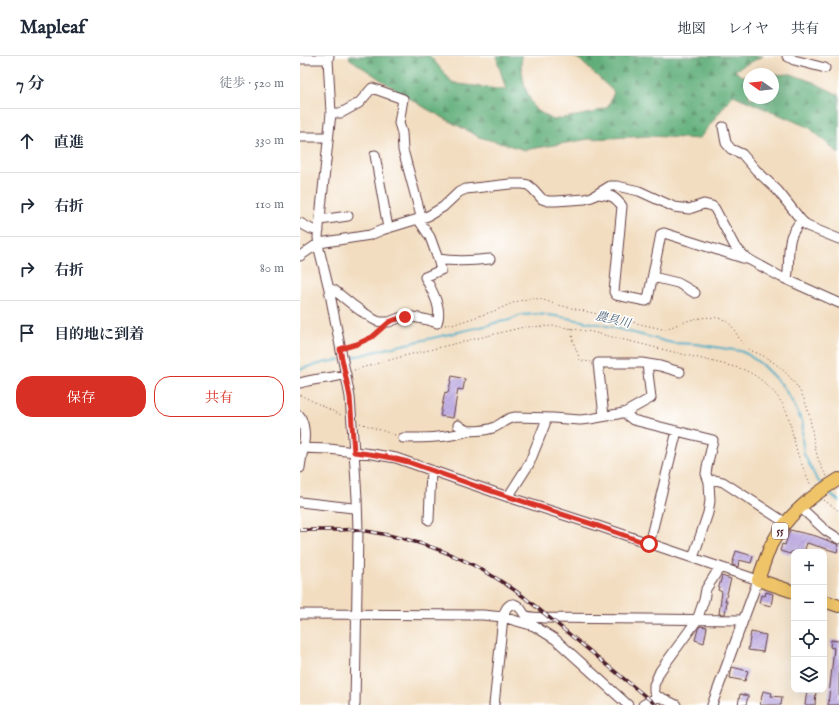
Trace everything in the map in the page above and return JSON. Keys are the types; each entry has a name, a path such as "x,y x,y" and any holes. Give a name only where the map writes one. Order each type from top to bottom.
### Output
{"main road":[{"name":"55","path":"758,580 772,545 786,523 800,507 817,493 834,482"},
{"path":"758,580 791,591"},
{"path":"827,602 839,606"}],"street":[{"path":"787,56 794,60 826,68"},
{"path":"300,58 328,58 331,113 319,243 320,255 329,289 350,397 357,507 355,705"},
{"path":"331,113 341,113 359,103 372,88 403,99 399,123 402,133 403,150 421,216 418,220"},
{"path":"724,127 726,144 731,149 742,154 778,191 801,220 808,226 839,239"},
{"path":"300,137 328,137"},
{"path":"375,155 388,228"},
{"path":"300,256 319,243 370,235 388,228 418,220 438,211 459,192 466,189 523,184 528,185 542,199 556,201 586,199 598,194 610,186 617,186 639,191 674,207 689,209 704,204 712,206 734,244 743,255 787,279 839,303"},
{"path":"598,194 615,197 622,206 614,292 616,295 646,301 648,299 661,234 664,233 750,260"},
{"path":"320,220 348,216"},
{"path":"329,289 334,290 361,311 373,319 381,322 389,322 405,317 437,323 440,314 435,297 426,277 441,270 430,237 418,220"},
{"path":"787,279 791,237 801,220"},
{"path":"300,223 311,229 319,231"},
{"path":"438,259 449,261 490,259"},
{"path":"653,277 678,283 695,293"},
{"path":"604,416 598,363 642,363 660,366 680,372"},
{"path":"403,438 437,437 468,430 483,430 492,428 511,418 580,420 626,412 651,398 647,364"},
{"path":"300,383 340,376 345,372"},
{"path":"626,412 633,420 713,440 706,474 709,482 710,501 708,512 693,558"},
{"path":"300,416 305,429 300,468"},
{"path":"508,497 529,464 545,424 545,418"},
{"path":"458,425 463,429 468,430"},
{"path":"649,544 677,431"},
{"path":"302,448 329,449 396,458 758,580 712,705"},
{"path":"429,520 431,470"},
{"path":"709,482 715,480 723,482 786,523"},
{"path":"300,502 357,507"},
{"path":"800,507 825,530 839,539"},
{"path":"676,705 657,697 654,691 654,685 660,672 697,620 706,589 720,567"},
{"path":"494,705 504,617 508,606 515,604 519,606 525,615 544,618 743,620"},
{"path":"300,614 483,615 504,617 534,626 555,639 628,705"},
{"path":"644,705 657,697"}],"path":[{"path":"437,323 452,325 511,303 528,299 540,299 554,304 662,330 694,319 722,319 732,325 747,348 783,370 800,390 807,406 813,442 818,456 824,472 834,482"},
{"path":"341,350 372,337 389,322"},
{"path":"345,372 524,327 556,326 592,332 739,368 758,377 782,403 788,415 798,455 817,493 839,511"},
{"path":"571,328 573,341 578,355 580,360 584,361"}],"green space":[{"path":"349,56 430,56 452,82 506,90 496,56 522,56 521,65 525,88 535,109 553,120 592,113 608,107 614,92 580,60 573,56 763,56 735,70 741,76 743,76 743,99 733,95 699,139 650,136 589,139 525,150 479,137 402,94 350,59"},
{"path":"791,74 813,82 839,95 839,154 810,128 754,104 779,104 779,75"}],"building":[{"path":"452,376 465,379 463,390 458,389 453,418 440,416 445,392 448,393"},
{"path":"790,530 816,536 839,545 837,552 807,543 805,549 791,549 790,554 780,551 782,544 785,545"},
{"path":"736,551 753,556 751,563 739,560 738,567 732,565"},
{"path":"722,576 731,579 725,601 727,601 725,614 719,614 722,592 718,590"},
{"path":"766,592 773,594 771,606 759,603 761,595 765,596"},
{"path":"700,626 707,627 704,643 695,640"},
{"path":"751,632 766,635 763,652 748,650"},
{"path":"831,640 839,641 839,705 828,705 834,648 830,647"},
{"path":"732,667 748,671 745,681 730,678"},
{"path":"763,691 772,693 771,696 782,697 781,705 760,705"},
{"path":"807,693 816,693 815,705 805,705"},
{"path":"740,694 748,696 746,705 738,705"}],"waterway":[{"name":"農具川","path":"346,359 510,320 521,315 537,314 603,325 672,343 696,344 740,351 761,364 782,385 803,424 802,438 804,454 816,478 823,486"},
{"name":"農具川","path":"300,369 340,360"},
{"name":"農具川","path":"828,492 839,501"}],"railway":[{"path":"300,530 353,530 373,532 425,545 460,558 492,576 524,597 656,705"}],"route":[{"path":"405,317 389,322 372,337 357,344 340,349 350,397 354,452 396,458 649,544"}]}
